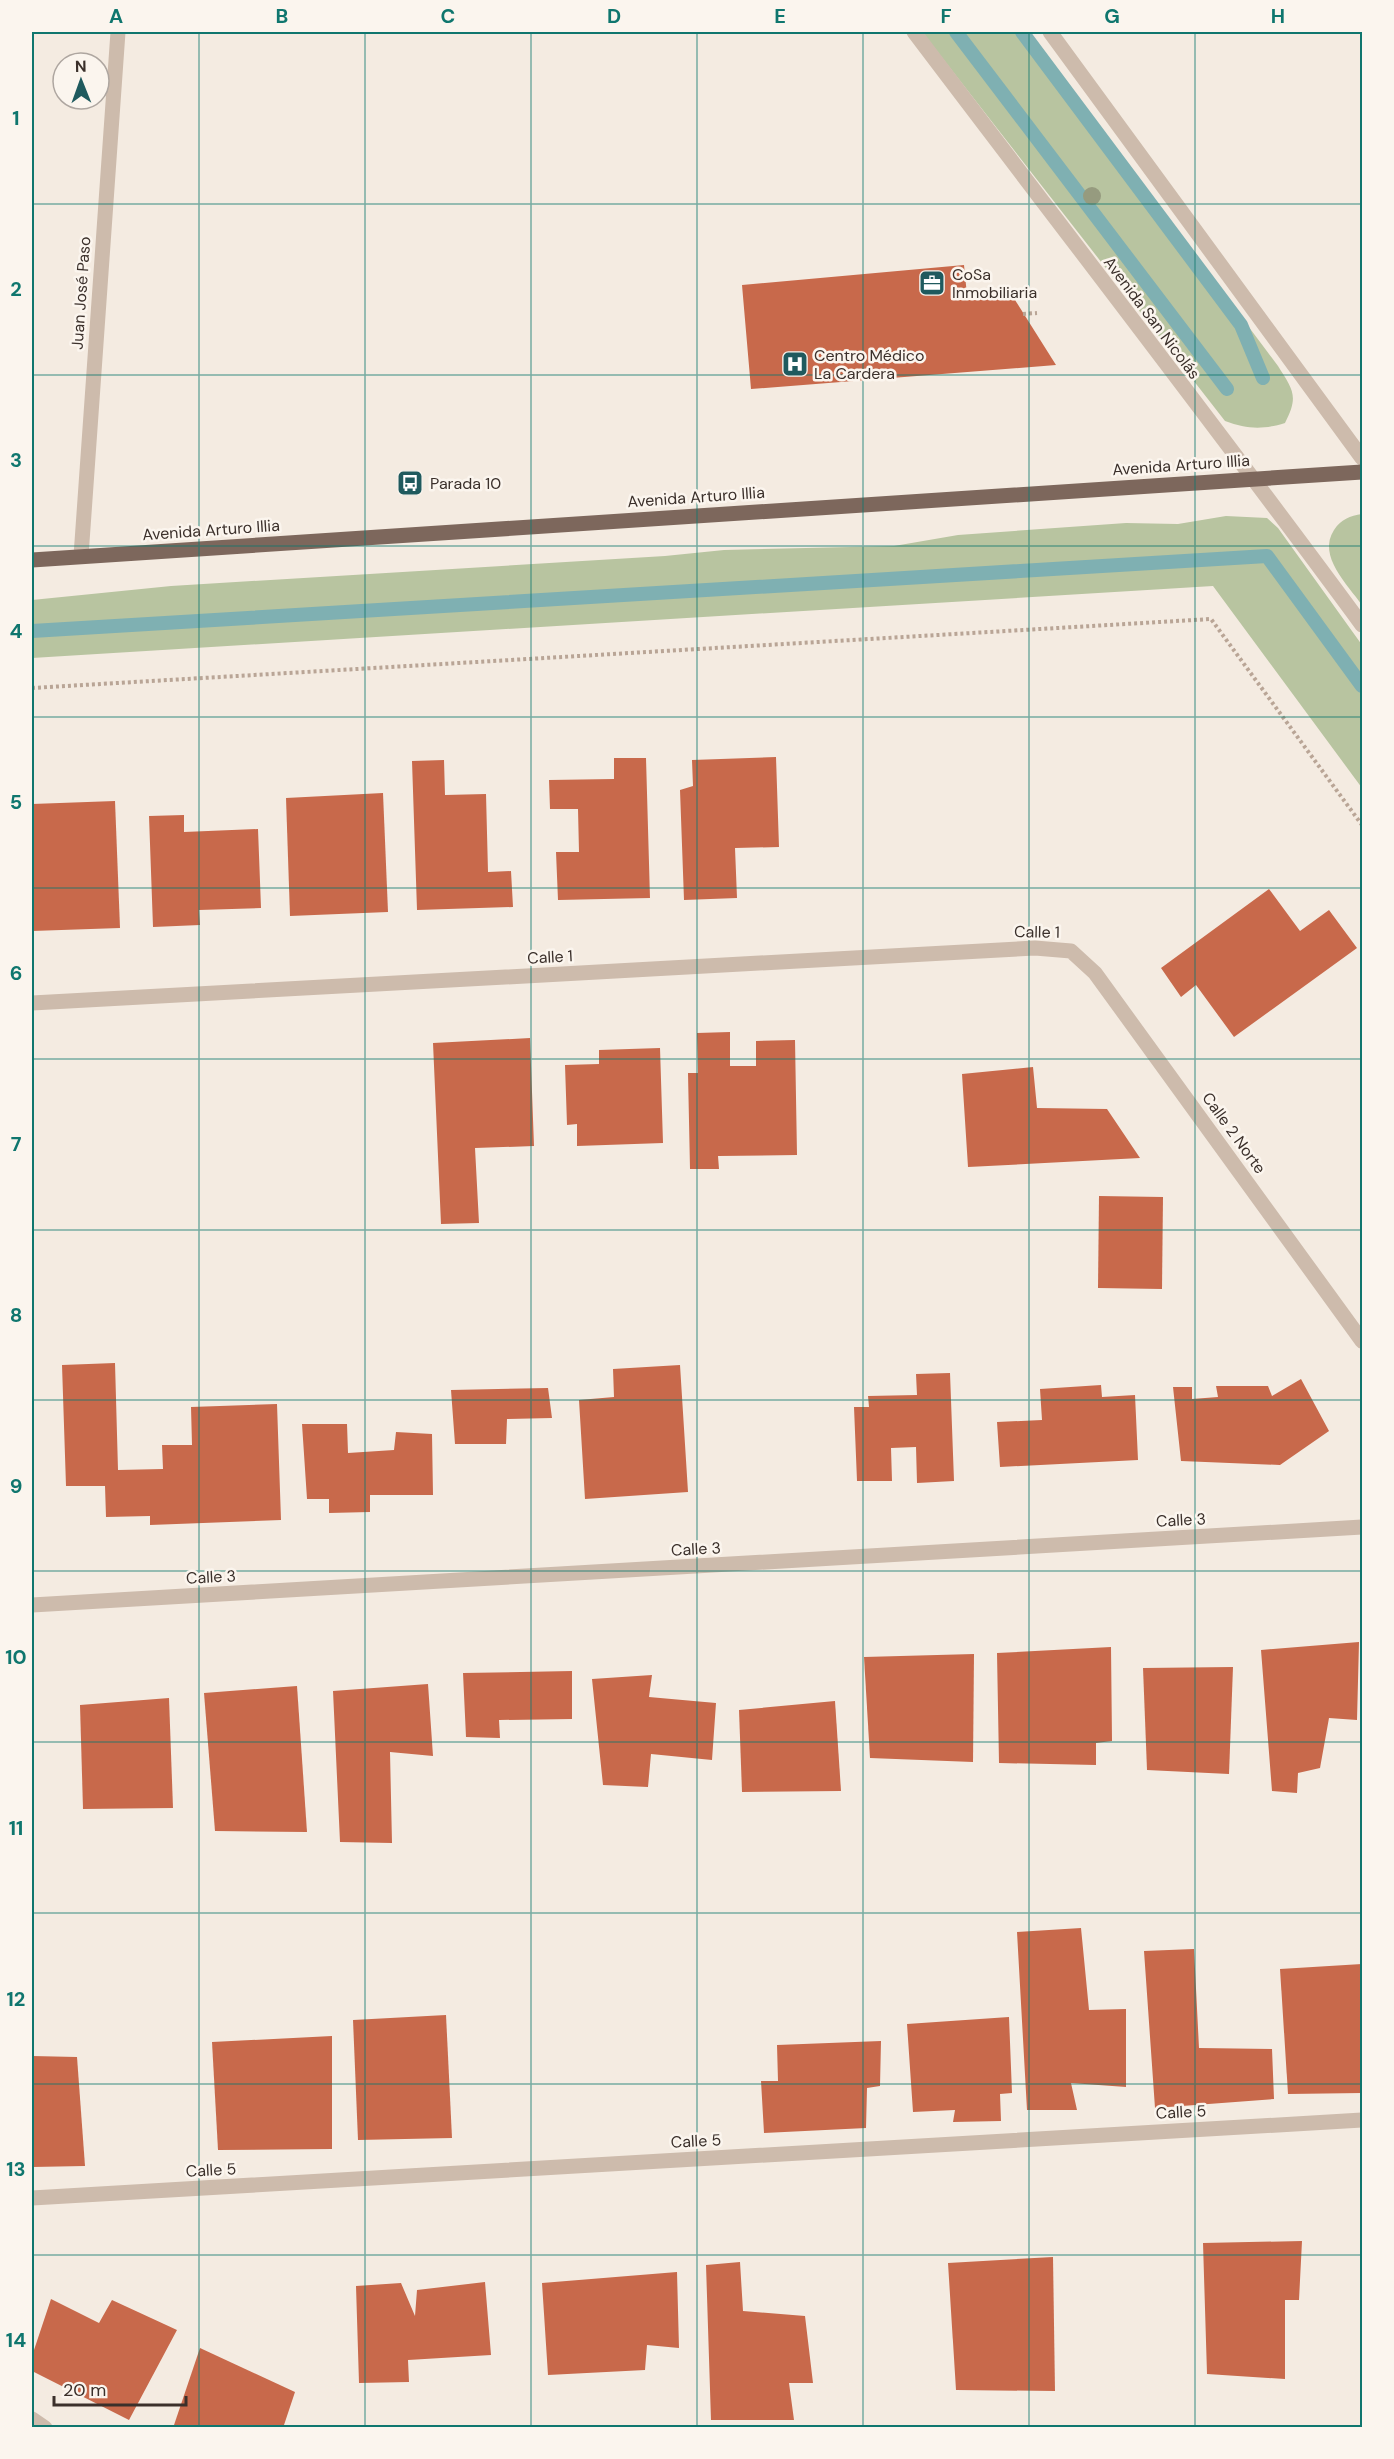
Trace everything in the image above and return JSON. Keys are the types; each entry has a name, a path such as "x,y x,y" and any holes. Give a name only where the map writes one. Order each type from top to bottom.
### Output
{"main road":[{"name":"Avenida Arturo Illia","path":"32,560 1362,472"}],"street":[{"name":"Juan José Paso","path":"81,556 118,32"},
{"name":"Avenida San Nicolás","path":"914,32 1193,401 1255,479 1362,625"},
{"path":"1050,32 1362,458"},
{"name":"Calle 1","path":"32,1003 1035,948 1071,951"},
{"name":"Calle 2 Norte","path":"1071,951 1095,973 1362,1341"},
{"name":"Calle 3","path":"32,1605 1362,1527"},
{"name":"Calle 5","path":"32,2198 1362,2120"},
{"path":"32,2419 45,2427"}],"path":[{"path":"1023,314 1037,313"},
{"path":"32,688 1211,620 1362,825"}],"green space":[{"path":"922,32 1028,32 1278,366 1290,387 1293,399 1285,423 1255,428 1225,421"},
{"path":"1362,514 1362,605 1336,570 1329,550 1330,540 1337,526 1346,519"},
{"path":"1226,516 1267,518 1278,528 1362,645 1362,788 1213,586 32,658 32,600 171,586 665,556 724,550 894,546 958,535 1126,523 1178,524"}],"building":[{"path":"964,265 967,295 1010,292 1056,365 751,389 742,285"},
{"path":"776,757 779,847 735,848 737,898 684,900 680,790 693,786 692,760"},
{"path":"614,758 646,758 650,898 558,900 556,852 579,852 578,809 550,809 549,780 614,779"},
{"path":"444,760 445,795 486,794 488,872 511,871 513,907 417,910 412,761"},
{"path":"383,793 388,912 290,916 286,798"},
{"path":"115,801 120,928 32,931 32,804"},
{"path":"184,815 184,832 258,829 261,908 199,910 200,925 153,927 149,816"},
{"path":"1269,889 1300,931 1329,910 1357,948 1234,1037 1196,985 1181,997 1161,968"},
{"path":"730,1032 730,1066 756,1066 756,1041 795,1040 797,1155 718,1156 719,1169 690,1169 688,1073 698,1073 697,1033"},
{"path":"530,1038 534,1146 475,1148 479,1223 441,1224 433,1043"},
{"path":"660,1048 663,1143 577,1146 577,1124 567,1125 565,1065 599,1064 599,1050"},
{"path":"1033,1067 1037,1108 1107,1109 1140,1158 968,1167 962,1074"},
{"path":"1099,1196 1163,1197 1162,1289 1098,1288"},
{"path":"115,1363 118,1470 163,1469 162,1445 192,1445 191,1407 277,1404 281,1520 150,1525 150,1516 106,1517 105,1486 66,1486 62,1365"},
{"path":"680,1365 688,1492 585,1499 579,1400 614,1397 613,1369"},
{"path":"950,1373 954,1481 917,1483 916,1447 891,1448 892,1481 857,1481 854,1407 869,1407 868,1396 917,1395 916,1374"},
{"path":"1301,1379 1329,1431 1280,1465 1181,1461 1173,1387 1192,1387 1192,1399 1218,1397 1216,1386 1268,1386 1272,1396"},
{"path":"1101,1385 1102,1397 1135,1395 1138,1460 1000,1467 997,1422 1042,1420 1040,1389"},
{"path":"548,1388 552,1418 507,1419 506,1444 455,1444 451,1390"},
{"path":"302,1424 347,1424 348,1453 394,1450 396,1432 432,1434 433,1495 370,1495 370,1512 329,1513 329,1499 307,1499"},
{"path":"1359,1642 1357,1720 1329,1718 1320,1768 1298,1773 1297,1793 1272,1791 1261,1650"},
{"path":"1111,1647 1112,1741 1096,1743 1096,1765 999,1763 997,1653"},
{"path":"974,1654 973,1762 870,1758 864,1657"},
{"path":"1233,1667 1229,1774 1147,1770 1143,1668"},
{"path":"572,1671 572,1719 499,1720 500,1738 466,1737 463,1673"},
{"path":"652,1675 649,1697 716,1703 712,1760 651,1754 648,1787 603,1785 592,1679"},
{"path":"428,1684 433,1756 390,1752 392,1843 340,1842 333,1691"},
{"path":"297,1686 307,1832 215,1831 204,1693"},
{"path":"169,1698 173,1808 83,1809 80,1705"},
{"path":"835,1701 841,1791 742,1792 739,1710"},
{"path":"1081,1928 1089,2010 1126,2009 1126,2087 1071,2083 1077,2110 1027,2110 1017,1932"},
{"path":"1194,1949 1199,2048 1272,2049 1274,2099 1155,2108 1144,1951"},
{"path":"1362,1964 1362,2093 1288,2094 1280,1969"},
{"path":"446,2015 452,2138 358,2140 353,2020"},
{"path":"1009,2017 1012,2093 1000,2094 1001,2121 953,2122 955,2110 913,2112 907,2024"},
{"path":"332,2036 332,2149 218,2150 212,2042"},
{"path":"881,2041 880,2086 867,2088 866,2128 764,2133 761,2081 778,2081 777,2045"},
{"path":"32,2056 77,2057 85,2166 32,2167"},
{"path":"1302,2241 1299,2300 1285,2300 1285,2379 1207,2374 1203,2243"},
{"path":"1053,2257 1055,2391 956,2390 948,2263"},
{"path":"740,2262 743,2311 805,2316 813,2383 789,2383 794,2420 711,2420 706,2265"},
{"path":"677,2272 679,2348 647,2345 645,2370 548,2375 542,2283"},
{"path":"485,2282 491,2355 408,2360 409,2382 359,2383 356,2286 401,2283 415,2316 417,2290"},
{"path":"51,2299 99,2323 112,2300 177,2330 129,2420 32,2371 32,2356"},
{"path":"200,2348 295,2392 283,2428 173,2428"}],"waterway":[{"path":"956,32 1227,389"},
{"path":"1022,32 1241,325 1263,378"},
{"path":"32,631 1267,556 1362,686"}],"place":[{"name":"CoSa Inmobiliaria","path":"932,283"},
{"name":"Centro Médico La Cardera","path":"795,364"},
{"name":"Parada 10","path":"410,483"}]}
